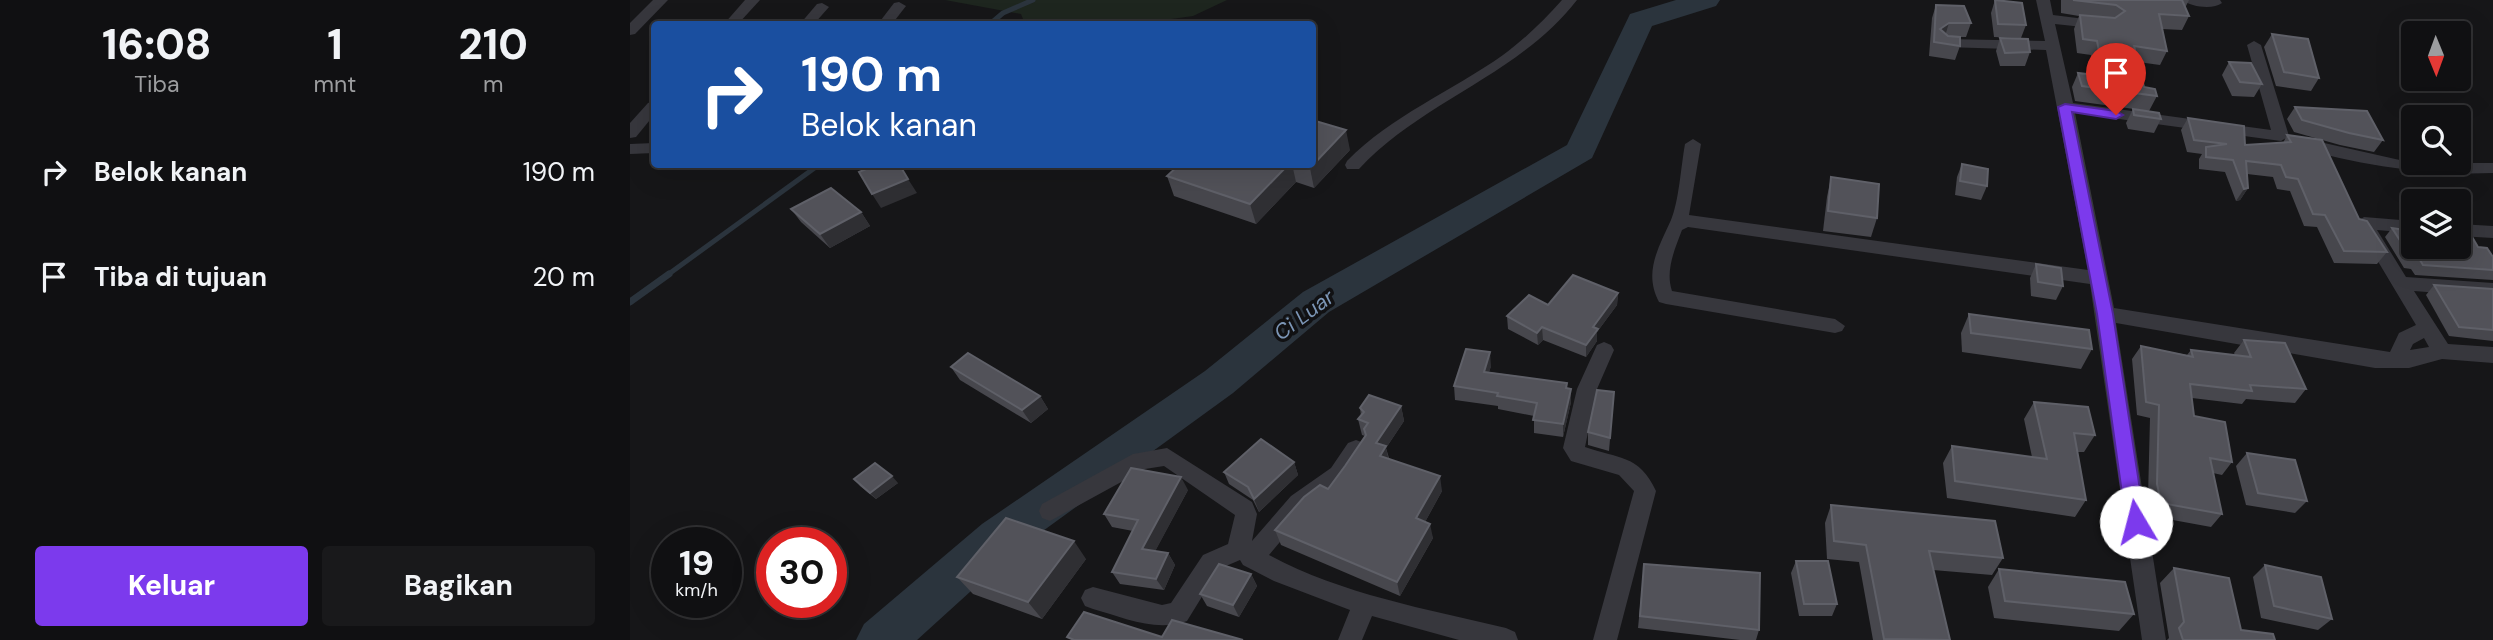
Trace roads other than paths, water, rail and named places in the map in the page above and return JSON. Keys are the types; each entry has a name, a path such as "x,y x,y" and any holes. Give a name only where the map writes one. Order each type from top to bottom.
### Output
{"street":[{"path":"630,31 661,0"},
{"path":"734,21 754,0"},
{"path":"1353,165 1372,145 1508,58 1538,34 1570,0"},
{"path":"2043,0 2077,159 2096,278 2105,314 2154,640"},
{"path":"2189,0 2215,3"},
{"path":"887,21 899,6"},
{"path":"810,21 822,7"},
{"path":"2048,19 2109,26"},
{"path":"1945,43 2053,46"},
{"path":"2254,45 2281,136"},
{"path":"2065,107 2281,136 2346,155 2459,169 2493,168"},
{"path":"630,133 651,109"},
{"path":"1693,144 1679,222 1660,274 1661,289 1666,297 1835,326"},
{"path":"630,149 651,148"},
{"path":"1679,222 2096,278"},
{"path":"2401,226 2364,223 2442,352"},
{"path":"2471,231 2493,232"},
{"path":"2400,282 2493,290"},
{"path":"2105,314 2375,360 2409,360 2442,352 2493,355"},
{"path":"2409,360 2400,352 2401,344 2406,337 2428,329"},
{"path":"1604,350 1587,389 1574,440 1576,452 1627,467 1636,474 1645,491 1605,640"},
{"path":"1563,385 1587,389"},
{"path":"1093,598 1162,616 1178,613 1211,562 1247,553 1304,498 1339,474 1356,449"},
{"path":"1050,511 1142,460 1167,457 1180,463 1244,509 1246,514 1239,543 1247,553 1364,605 1506,640"},
{"path":"1350,640 1364,605"}],"waterway":[{"path":"994,21 1003,13 1033,0"},
{"name":"Ci Luar","path":"881,640 998,538 1219,382 1316,302 1580,151 1640,20 1706,0"},
{"path":"666,276 814,168"},
{"path":"630,302 669,274"}]}
